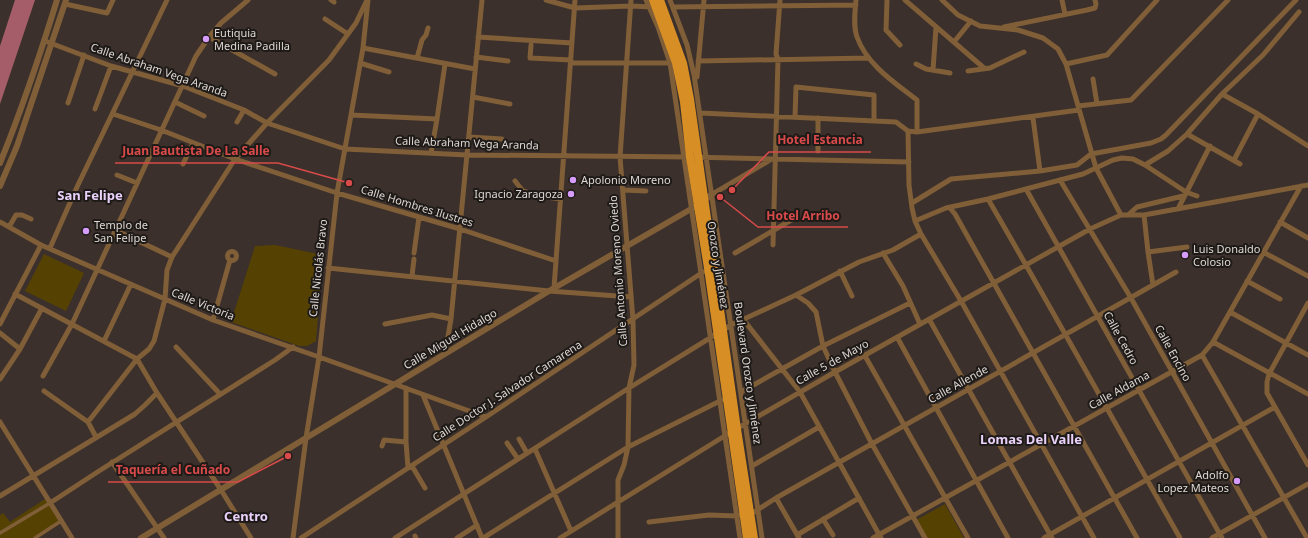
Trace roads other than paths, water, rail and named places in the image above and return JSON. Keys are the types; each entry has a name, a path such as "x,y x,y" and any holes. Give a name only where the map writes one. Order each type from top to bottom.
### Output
{"highway":[{"name":"Orozco y Jiménez","path":"655,4 684,102 687,158 695,207 708,268 731,432 747,514 754,538"},
{"name":"Orozco y Jiménez","path":"655,4 684,63 708,197 708,268"},
{"name":"Orozco y Jiménez","path":"717,333 723,400 731,432"},
{"name":"Orozco y Jiménez","path":"747,514 747,538"}],"street":[{"path":"0,163 21,112 57,0"},
{"path":"0,186 17,146 65,2 107,13 113,0"},
{"path":"50,248 167,0"},
{"path":"43,376 72,324 196,56 221,23 248,0"},
{"path":"88,422 137,359 149,349 154,341 165,300 167,270 172,257 235,159 267,123 328,60 356,23 368,0"},
{"name":"Calle Nicolás Bravo","path":"293,538 306,438 319,356 337,193 363,48 368,0"},
{"path":"445,354 455,281 482,0"},
{"path":"546,0 575,8 631,3 655,4"},
{"path":"552,289 561,199 575,0"},
{"name":"Orozco y Jiménez","path":"646,0 655,4"},
{"path":"670,0 687,45 696,85 700,113 702,158"},
{"path":"696,85 704,0"},
{"path":"887,0 886,30 900,46"},
{"path":"905,0 984,68"},
{"path":"942,0 958,15 980,26 1018,30 1043,38 1058,49 1066,64 1096,168 1121,215 1144,215 1308,185"},
{"path":"1062,0 1065,14"},
{"path":"999,28 1094,8 1096,4 1095,0"},
{"path":"1066,64 1107,55 1157,0"},
{"path":"700,113 874,120 896,122 908,132 917,132 1033,118 1097,104 1131,100 1228,0"},
{"path":"912,203 951,180 1040,171 1077,165 1091,154 1151,143 1161,139 1166,136 1296,0"},
{"path":"673,7 856,2 854,14 857,37 869,58 886,76 917,100 917,132"},
{"name":"Calle Antonio Moreno Oviedo","path":"618,538 618,480 624,465 628,447 628,388 634,365 633,320 620,157 631,3"},
{"path":"773,245 773,159 777,116 778,59 776,54 780,3"},
{"path":"1145,165 1168,151 1187,134 1222,94 1263,55 1299,12"},
{"path":"325,19 348,34"},
{"path":"954,42 971,21"},
{"path":"356,23 366,24"},
{"path":"933,70 936,27"},
{"path":"417,58 422,40 426,35 428,28"},
{"path":"478,36 572,44"},
{"path":"209,37 275,74"},
{"name":"Calle Abraham Vega Aranda","path":"44,41 111,66 183,86 244,110 267,123 345,148 467,155 909,162"},
{"path":"531,45 530,58 571,62 673,63"},
{"path":"363,48 475,69"},
{"path":"968,71 990,68 1024,52"},
{"path":"68,103 84,55"},
{"path":"476,57 508,61"},
{"path":"698,61 869,58"},
{"path":"360,63 389,72"},
{"path":"431,153 445,64"},
{"path":"916,64 926,69 950,73"},
{"path":"95,109 111,66"},
{"path":"1093,79 1097,104"},
{"path":"795,117 796,87 874,95 874,120"},
{"path":"1222,94 1258,114 1308,146"},
{"path":"473,97 510,104"},
{"path":"175,102 204,116"},
{"path":"237,122 244,110"},
{"name":"Calle Hombres Ilustres","path":"113,114 161,130 235,159 337,193 460,229 556,261"},
{"path":"1234,160 1258,114"},
{"path":"351,115 437,119"},
{"path":"818,118 818,151"},
{"path":"1033,118 1040,171"},
{"path":"908,132 909,185 915,221 1094,538"},
{"path":"1187,134 1240,164"},
{"path":"469,137 502,139"},
{"path":"183,164 193,143"},
{"path":"1178,209 1184,194 1210,146"},
{"path":"915,221 946,208 988,199 1083,174 1113,160 1122,158 1133,159 1145,165 1184,194"},
{"name":"Calle Miguel Hidalgo","path":"141,538 552,289 695,207 708,197 773,159"},
{"path":"117,176 137,184"},
{"path":"515,180 523,190 539,196 561,199"},
{"name":"Calle Encino","path":"1060,180 1130,298 1265,538"},
{"name":"Calle Aldama","path":"873,538 880,536 912,516 976,482 1041,444 1202,355 1213,342 1301,186"},
{"name":"Calle Cedro","path":"1026,189 1221,536"},
{"path":"623,190 646,191"},
{"path":"1128,215 1137,207 1184,194 1197,196"},
{"name":"Boulevard Orozco y Jiménez","path":"708,197 721,258 752,466 747,514 762,538"},
{"path":"988,199 1180,538"},
{"path":"950,208 955,214 1034,353 1137,538"},
{"path":"9,227 16,215 22,215 31,219"},
{"name":"Calle 5 de Mayo","path":"560,538 731,432 800,392 1058,246 1121,215"},
{"path":"1144,215 1153,285"},
{"path":"414,253 419,217"},
{"path":"735,253 793,220"},
{"name":"Calle Victoria","path":"0,222 41,245 213,320 319,356 486,417"},
{"path":"1280,222 1308,238"},
{"path":"116,230 172,257"},
{"path":"395,538 628,388 717,333 743,319 796,295 859,262 893,250 921,234"},
{"path":"0,324 41,245"},
{"path":"1148,252 1187,247"},
{"path":"1263,252 1308,276"},
{"path":"883,253 903,286 920,324"},
{"name":"Calle Doctor J. Salvador Camarena","path":"302,538 633,320 721,258"},
{"path":"412,276 414,259"},
{"path":"213,320 230,260"},
{"path":"328,268 631,297"},
{"path":"840,271 852,296"},
{"name":"Calle Allende","path":"747,514 1176,272"},
{"path":"1247,281 1280,299"},
{"path":"104,341 131,284"},
{"path":"15,294 137,359 251,538"},
{"path":"796,295 808,303 816,312 823,346 835,372 872,444 925,538"},
{"path":"741,392 823,346 910,303"},
{"path":"1308,303 1267,382 1267,393 1308,465"},
{"path":"0,379 20,349 42,308"},
{"path":"1230,312 1308,355"},
{"path":"1302,313 1308,316"},
{"path":"384,324 432,315 451,319"},
{"path":"743,319 800,392 880,536"},
{"path":"929,319 1051,536"},
{"path":"0,333 20,349"},
{"path":"897,338 1008,538"},
{"path":"1213,342 1308,394"},
{"path":"0,533 50,503 293,347"},
{"path":"176,348 220,394"},
{"path":"1202,355 1307,538"},
{"path":"864,356 968,538"},
{"path":"406,388 406,442 410,467 425,488"},
{"path":"44,391 88,422 96,437"},
{"path":"0,496 135,414 157,392"},
{"path":"423,395 482,538 628,447 723,400"},
{"path":"1044,538 1051,536 1082,516 1275,407"},
{"path":"0,422 72,538"},
{"path":"752,466 819,427"},
{"path":"519,439 527,453"},
{"path":"382,446 384,440 406,442"},
{"path":"507,444 518,459"},
{"path":"535,449 571,531"},
{"path":"112,462 164,538"},
{"path":"1212,538 1221,536 1252,515 1308,484"},
{"path":"776,498 798,536 823,519 859,498"},
{"path":"649,522 709,515 747,514"},
{"name":"Orozco y Jiménez","path":"740,538 747,514"},
{"path":"823,519 833,535"},
{"path":"35,538 61,521"},
{"path":"457,538 477,525"}],"place":[{"name":"Eutiquia Medina Padilla","path":"206,39"},
{"name":"Apolonio Moreno","path":"573,180"},
{"name":"Juan Bautista De La Salle","path":"349,183"},
{"name":"Hotel Estancia","path":"732,190"},
{"name":"Ignacio Zaragoza","path":"571,194"},
{"name":"Hotel Arribo","path":"720,197"},
{"name":"Templo de San Felipe","path":"86,231"},
{"name":"Luis Donaldo Colosio","path":"1185,255"},
{"name":"Taquería el Cuñado","path":"288,456"},
{"name":"Adolfo Lopez Mateos","path":"1237,481"}],"district":[{"name":"San Felipe","path":"90,195"},
{"name":"Lomas Del Valle","path":"1031,439"},
{"name":"Centro","path":"246,516"}]}
